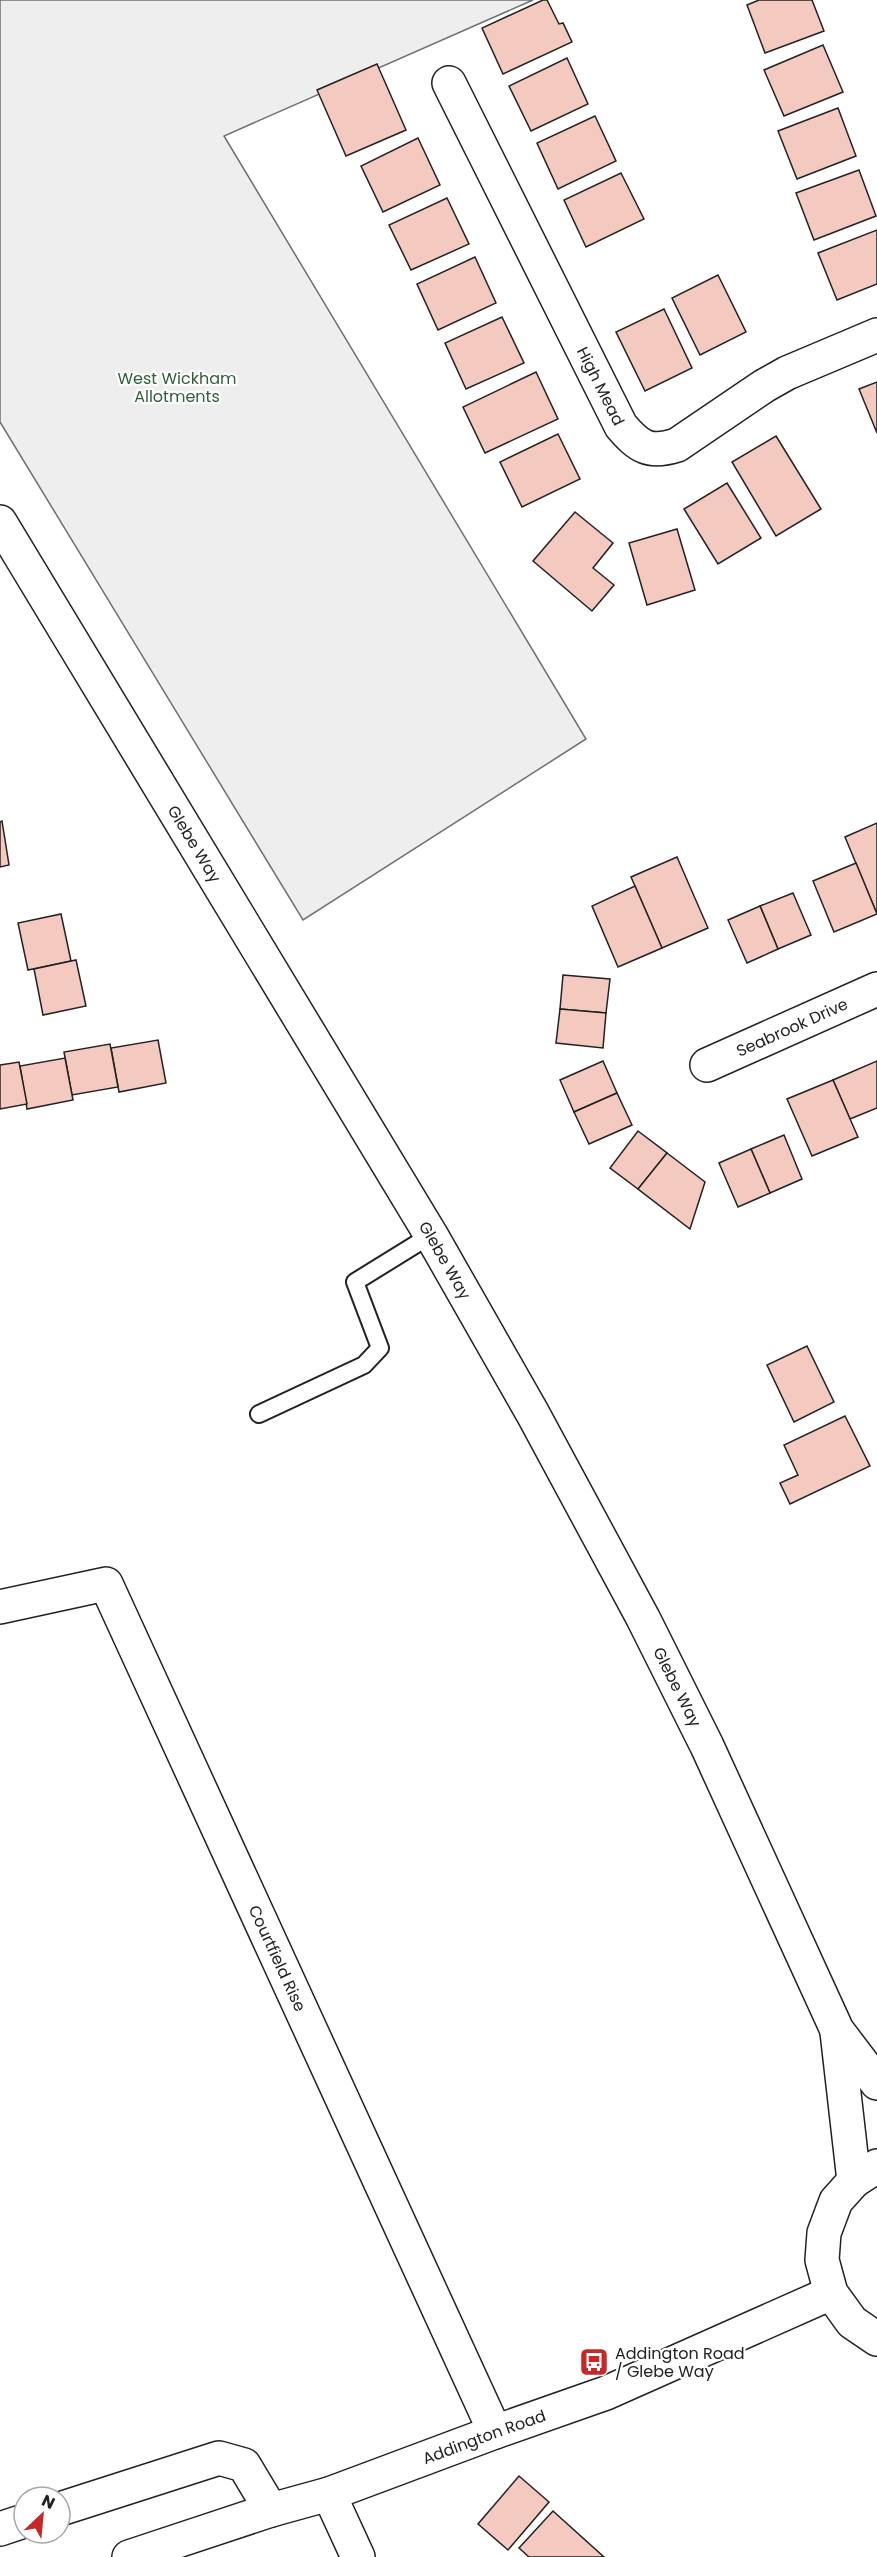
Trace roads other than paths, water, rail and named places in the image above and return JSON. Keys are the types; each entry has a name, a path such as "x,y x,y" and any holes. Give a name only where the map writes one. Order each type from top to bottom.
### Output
{"main road":[{"name":"High Mead","path":"449,83 621,426 633,440 647,449 664,449 677,445 787,373 877,335"},
{"name":"Glebe Way","path":"0,522 431,1235 539,1425 653,1640 732,1799 837,2030 877,2083"},
{"name":"Seabrook Drive","path":"707,1065 877,989"},
{"name":"Courtfield Rise","path":"0,1607 106,1584 495,2432"},
{"name":"Glebe Way","path":"837,2030 866,2174"},
{"path":"866,2174 836,2201 824,2233 822,2260 831,2293 852,2322 877,2340"},
{"name":"Addington Road","path":"129,2557 271,2510 329,2494 606,2393 831,2293"},
{"path":"72,2506 219,2458 244,2465 271,2510"},
{"path":"329,2494 358,2557"}],"lane":[{"path":"258,1414 364,1365 380,1348 355,1282 431,1235"}],"place":[{"name":"Addington Road / Glebe Way","path":"594,2362"}],"park label":[{"name":"West Wickham Allotments","path":"177,387"}]}
